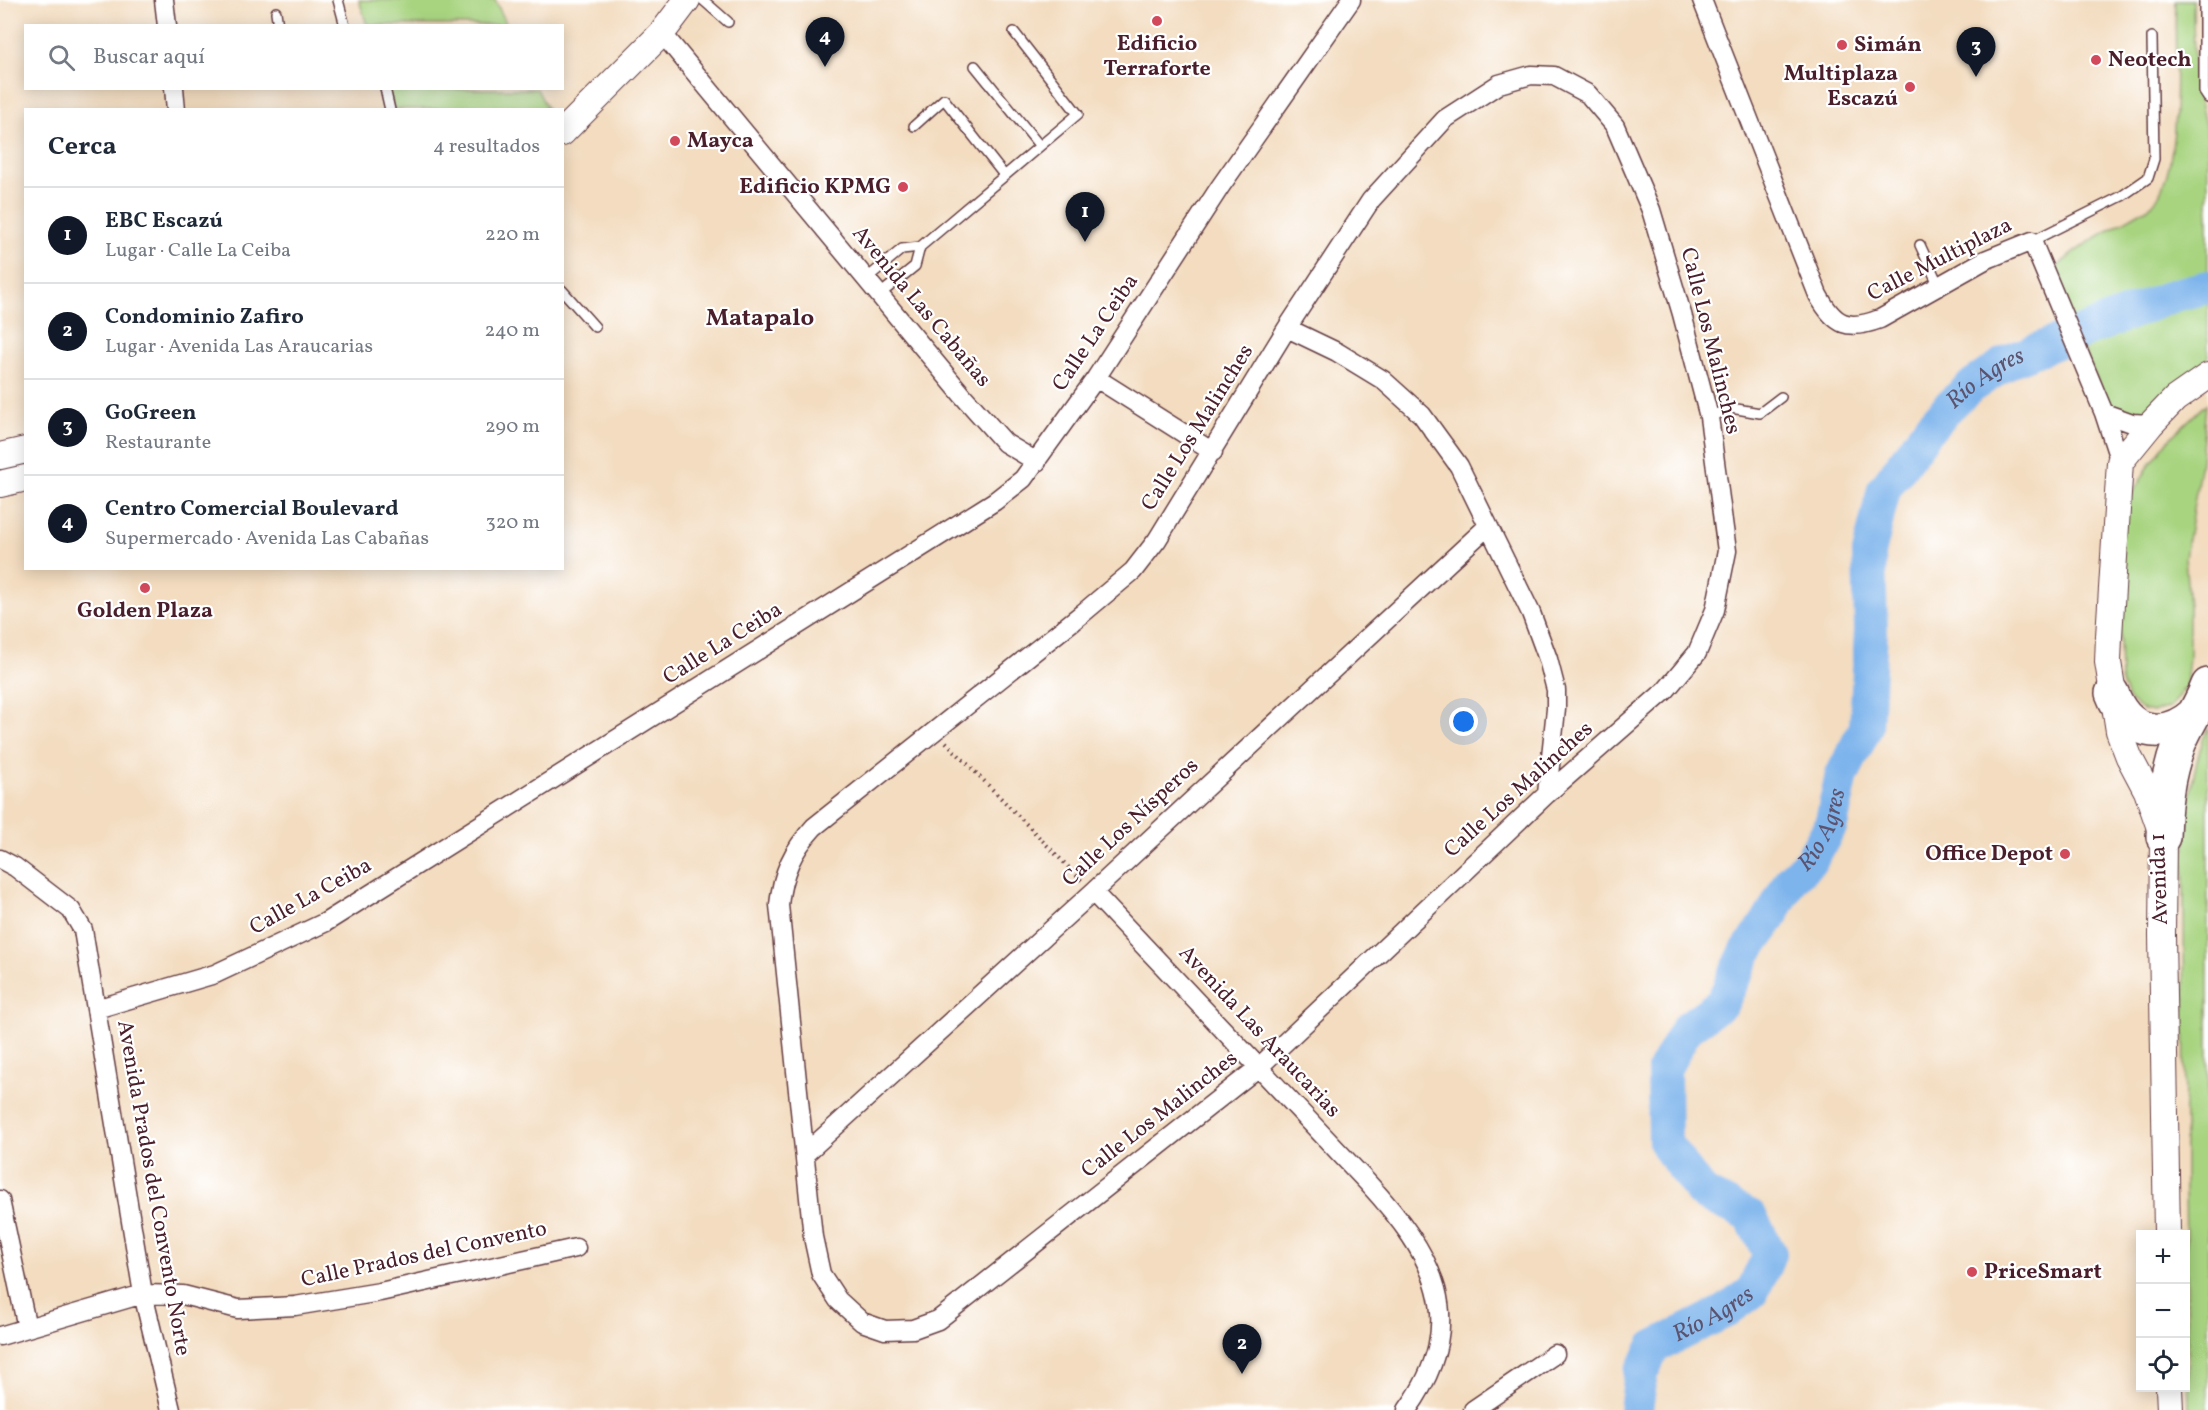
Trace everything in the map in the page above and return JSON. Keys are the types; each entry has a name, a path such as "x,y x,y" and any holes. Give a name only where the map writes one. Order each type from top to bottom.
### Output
{"highway":[{"path":"2163,837 2164,805 2169,773 2180,743 2208,685"},
{"path":"2112,693 2117,707 2139,727 2169,730 2182,724 2194,714"}],"street":[{"path":"164,0 167,24"},
{"path":"564,131 662,33 687,0"},
{"name":"Calle La Ceiba","path":"96,1009 215,974 326,922 995,501 1023,479 1096,378 1220,187 1350,0"},
{"name":"Calle Multiplaza","path":"1702,0 1824,308 1837,320 1849,326 1863,325 1880,319 1985,260 2032,240 2104,413 2120,462"},
{"name":"Avenida Las Cabañas","path":"662,33 964,397 1005,443 1036,462"},
{"name":"Calle Los Malinches","path":"1532,75 1554,76 1588,93 1615,126 1651,210 1682,314 1708,417 1727,551 1715,610 1696,653 1666,690 1547,794 1259,1067 938,1320 913,1329 885,1330 862,1322 838,1300 821,1274 813,1237 780,922 781,887 793,854 814,827 1083,613 1133,570 1157,540 1287,328 1371,200 1444,119 1499,84 1532,75"},
{"path":"174,90 176,108"},
{"path":"1287,328 1337,352 1383,380 1422,416 1459,466 1531,613 1548,659 1556,690 1547,794"},
{"path":"2120,462 2175,399 2208,376"},
{"path":"1096,378 1213,452"},
{"path":"2104,413 2132,423 2151,424"},
{"path":"0,456 24,450"},
{"name":"Avenida 1","path":"2120,462 2108,662 2119,731 2129,757 2147,791 2163,837 2162,934 2167,1230"},
{"path":"0,484 24,478"},
{"name":"Calle Los Nísperos","path":"805,1154 1093,892 1488,526"},
{"path":"0,859 71,910 84,930 96,1009"},
{"name":"Avenida Las Araucarias","path":"1093,892 1380,1196 1413,1238 1429,1268 1438,1298 1440,1332 1438,1347 1429,1372 1407,1410"},
{"name":"Avenida Prados del Convento Norte","path":"96,1009 143,1294 171,1410"},
{"path":"0,1200 27,1328"},
{"name":"Calle Prados del Convento","path":"0,1336 143,1294 183,1295 238,1309 295,1306 380,1292 576,1248"},
{"path":"1473,1410 1555,1354"},
{"path":"2169,1392 2170,1410"}],"lane":[{"path":"338,0 344,24"},
{"path":"703,0 728,22"},
{"path":"2204,0 2204,92 2208,98"},
{"path":"276,12 278,24"},
{"path":"866,279 902,249 920,247 1038,145 1078,114 1014,32"},
{"path":"2032,240 2122,196 2148,178 2154,159 2152,37"},
{"path":"975,66 1038,145"},
{"path":"385,90 390,108"},
{"path":"914,126 944,99 1004,175"},
{"path":"1920,245 1939,286"},
{"path":"879,294 915,266 920,247"},
{"path":"564,292 595,327"},
{"path":"1708,417 1731,408 1760,412 1781,397"}],"path":[{"path":"935,731 1093,892"}],"green space":[{"path":"359,0 495,0 507,24 367,24"},
{"path":"2176,0 2193,0 2194,79 2208,137 2208,368 2139,423 2109,407 2051,275 2071,255 2152,205 2162,188 2169,165 2173,137"},
{"path":"387,90 538,90 546,108 394,108"},
{"path":"2206,404 2201,461 2185,558 2189,607 2189,657 2186,686 2170,707 2153,712 2142,710 2128,699 2121,679 2118,542 2131,496 2150,464 2171,437"},
{"path":"2208,726 2208,1410 2189,1410 2190,1230 2186,1230 2185,1189 2184,864 2190,794"}],"waterway":[{"name":"Río Agres","path":"1636,1410 1641,1373 1654,1347 1726,1311 1752,1292 1770,1254 1750,1216 1702,1193 1665,1143 1664,1069 1687,1028 1722,1003 1746,952 1770,918 1791,879 1811,860 1831,825 1842,775 1866,727 1871,630 1869,553 1884,489 1927,431 1951,404 1973,385 2009,361 2175,295 2208,287"}],"place":[{"name":"Edificio Terraforte","path":"1157,21"},
{"name":"Simán","path":"1842,45"},
{"name":"Neotech","path":"2096,60"},
{"name":"Centro Comercial Boulevard","path":"825,67"},
{"name":"GoGreen","path":"1976,77"},
{"name":"Multiplaza Escazú","path":"1910,87"},
{"name":"Mayca","path":"675,141"},
{"name":"Edificio KPMG","path":"903,187"},
{"name":"EBC Escazú","path":"1085,242"},
{"name":"Golden Plaza","path":"145,588"},
{"name":"Office Depot","path":"2065,854"},
{"name":"PriceSmart","path":"1972,1272"},
{"name":"Condominio Zafiro","path":"1242,1374"}],"district":[{"name":"Matapalo","path":"760,319"}]}
